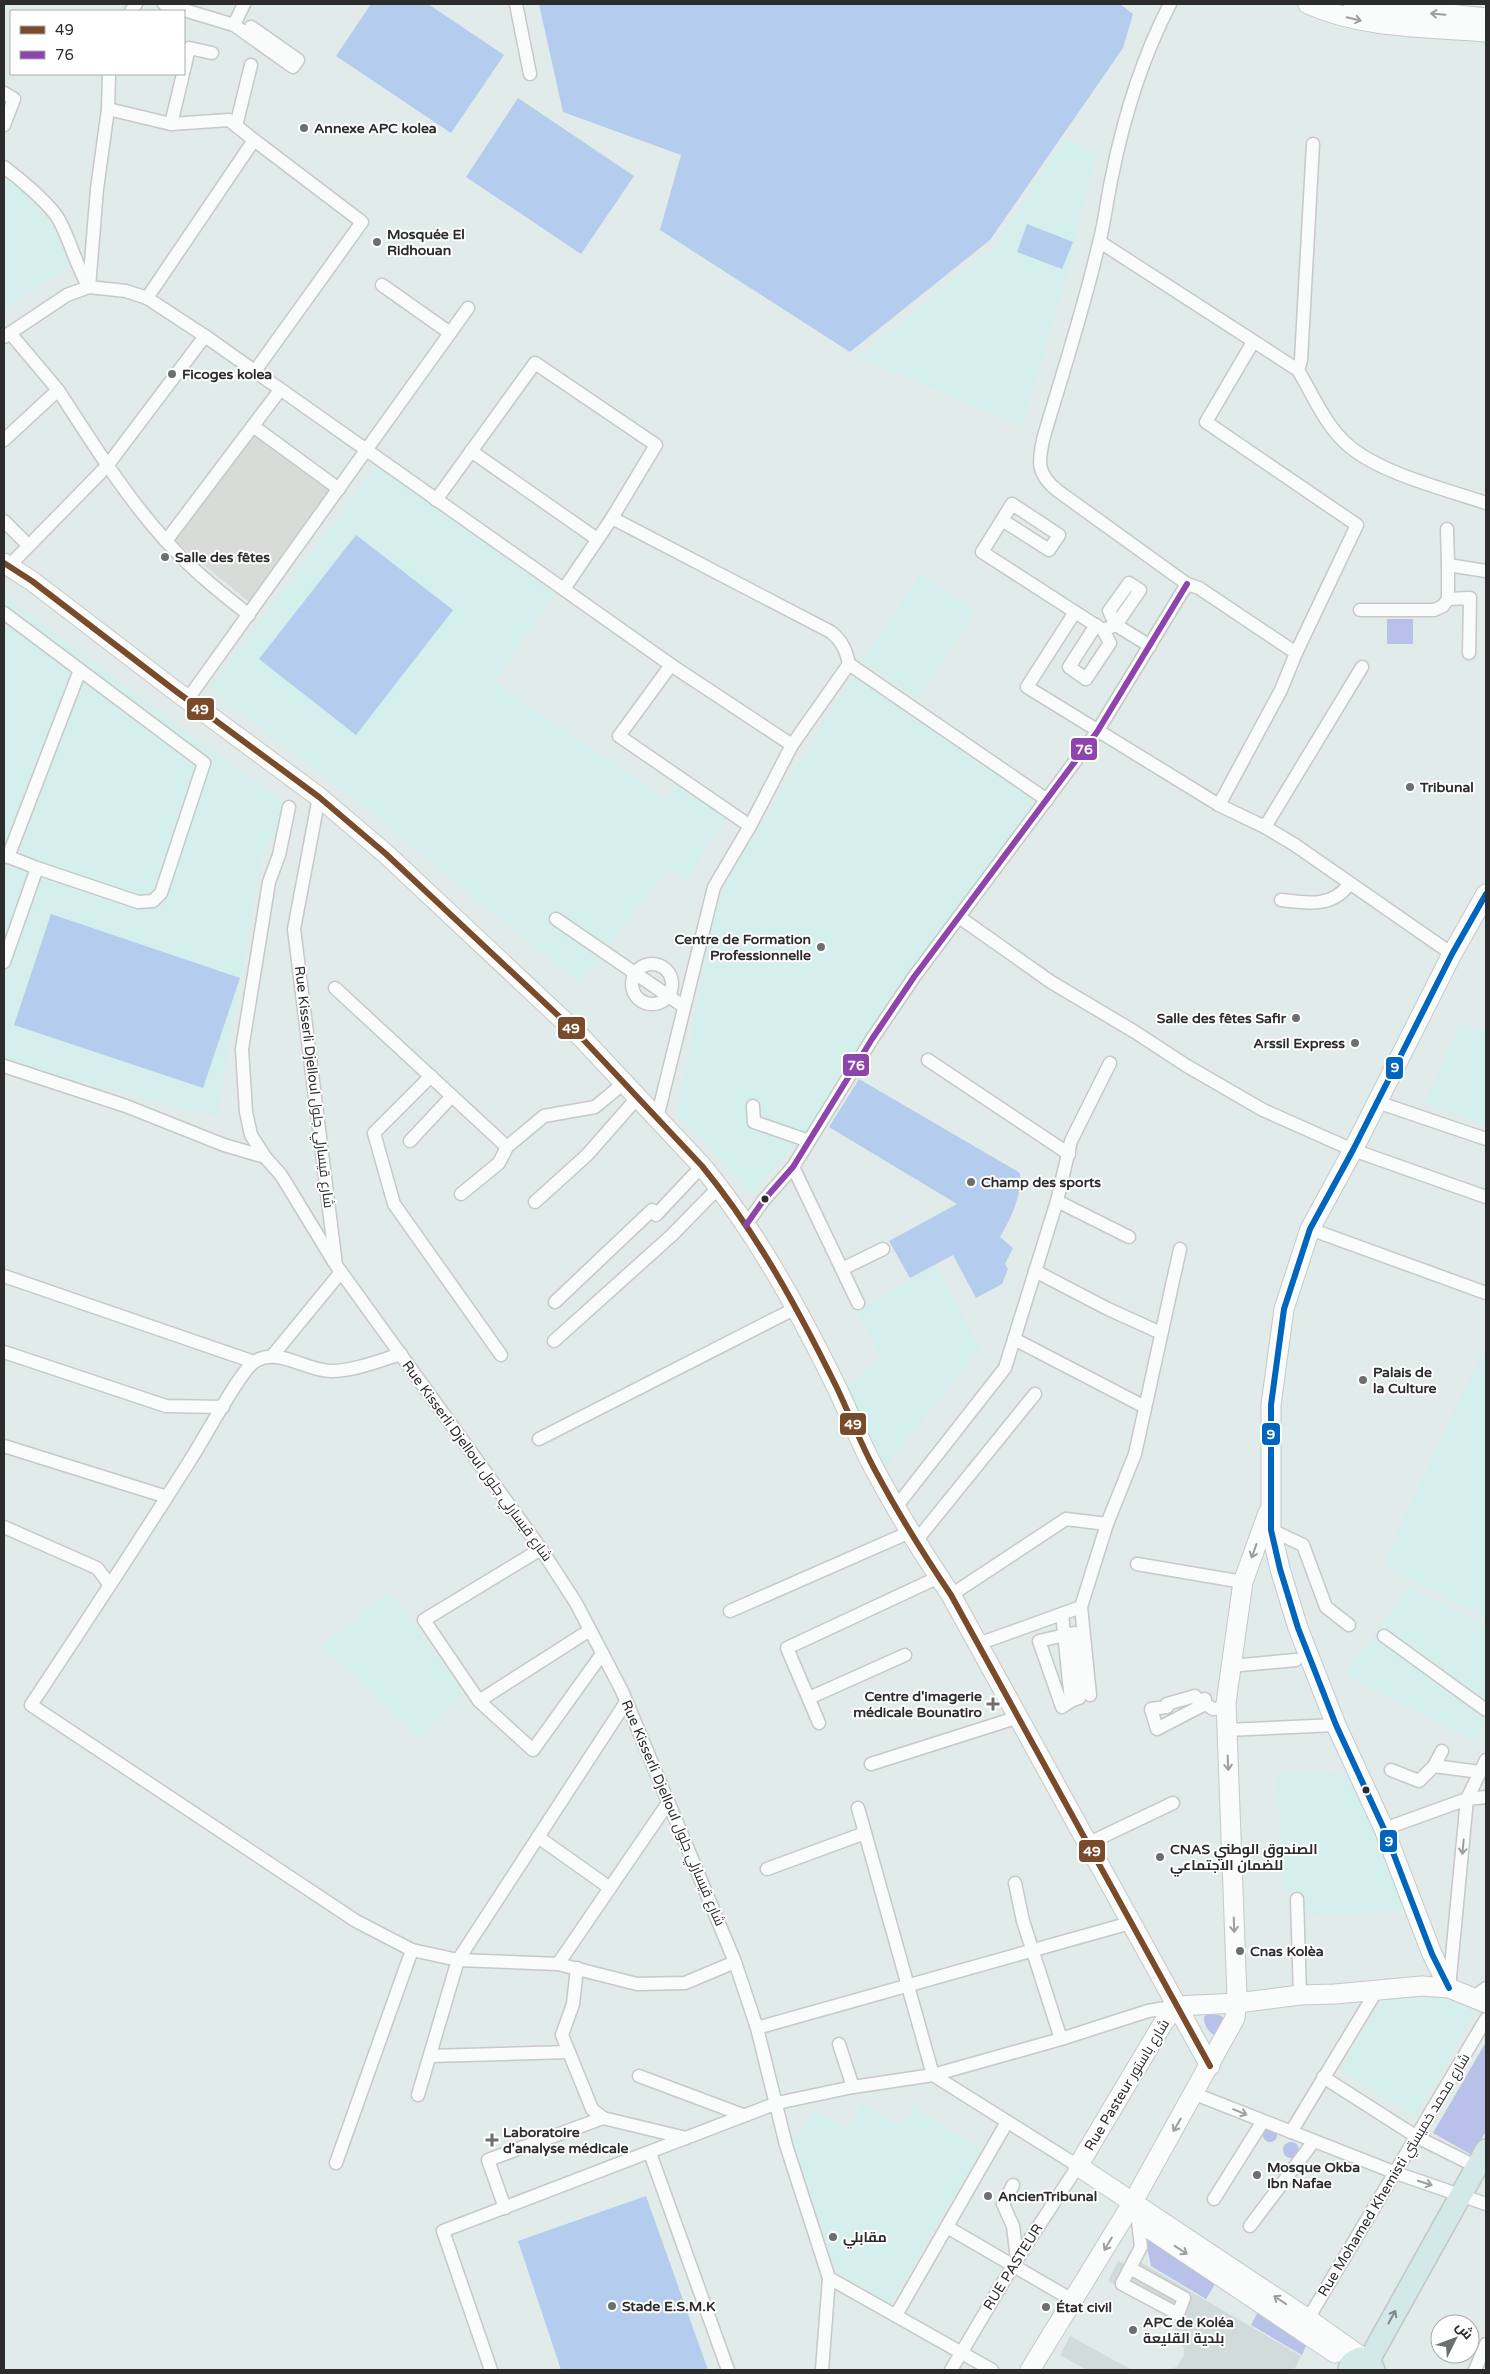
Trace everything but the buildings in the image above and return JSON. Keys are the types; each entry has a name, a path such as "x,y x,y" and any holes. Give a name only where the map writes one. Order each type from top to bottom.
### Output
{"main road":[{"path":"1308,4 1342,16 1372,23 1486,32"},
{"path":"1353,4 1486,18"},
{"path":"6,565 32,581 187,700 319,797 442,905 580,1036 702,1166 719,1187 746,1225 796,1308 875,1471 913,1537 951,1595 1210,2066"},
{"path":"1449,1988 1432,1954 1384,1830 1336,1726 1298,1628 1280,1569 1272,1530 1271,1405 1284,1308 1310,1228 1353,1150 1452,954 1486,894"},
{"path":"1030,2370 1132,2212 1235,2018 1237,2003 1226,1708 1230,1666 1243,1582 1271,1505"},
{"path":"1177,2006 1237,2003 1300,1995 1422,1986 1449,1988 1482,1996"},
{"name":"Rue Pasteur شارع باستور","path":"1078,2166 1165,2020 1177,2006"},
{"path":"1078,2166 1132,2212 1365,2366 1482,2159"}],"street":[{"path":"164,4 184,10"},
{"path":"234,25 244,4"},
{"path":"516,4 530,74"},
{"path":"1170,4 1145,60 1125,120 1111,176 1100,242 1044,436 1040,464 1045,481 1187,584 1199,588 1296,652"},
{"path":"185,10 234,25 247,34"},
{"path":"185,64 189,48 212,53"},
{"path":"236,126 250,65"},
{"path":"89,287 97,189 108,109 109,75"},
{"path":"172,124 182,75"},
{"path":"4,93 14,99 4,125"},
{"path":"108,109 172,124 229,120 362,222 255,371"},
{"path":"147,298 254,140"},
{"path":"1298,370 1301,360 1313,144"},
{"path":"4,167 20,179 59,219 78,270 89,287"},
{"path":"1100,242 1298,370 1323,414 1348,446 1379,466 1486,503"},
{"path":"382,285 450,333"},
{"path":"250,615 204,579 166,541 107,466 58,390 7,335 67,294 89,287 126,291 147,298 255,371 671,665 792,745"},
{"path":"187,700 250,615 468,308"},
{"path":"6,565 107,466 205,336"},
{"path":"1219,805 1281,690 1296,652 1357,525 1206,422 1253,342"},
{"path":"436,500 535,363 656,445 612,518 564,589"},
{"path":"4,440 58,390"},
{"path":"166,541 280,390"},
{"path":"253,426 339,489"},
{"path":"471,451 597,539"},
{"path":"612,518 831,632 840,639 846,650 849,664 1047,800"},
{"path":"1002,520 982,552 1100,628 1116,625 1150,646"},
{"path":"4,521 28,545"},
{"path":"1360,610 1434,610 1442,606 1448,599 1447,529"},
{"path":"1448,565 1486,571"},
{"path":"746,1225 763,1201 793,1167 872,1038 914,977 1097,732 1187,584"},
{"path":"1448,599 1470,598 1469,653"},
{"path":"1075,612 1028,687 1097,732 1219,805 1265,827 1452,954"},
{"path":"4,613 80,670 204,763 162,893 153,901 138,902 6,856 80,670"},
{"path":"657,1118 709,897 722,871 750,826 792,745 849,664"},
{"path":"671,665 619,736 750,826"},
{"path":"1265,827 1362,668"},
{"name":"Rue Kisserli Djelloul شارع قيسارلي جلول","path":"319,797 294,929 339,1268 541,1549 590,1630 626,1702 735,1962 757,2028 786,2145 829,2278"},
{"path":"289,807 279,855 269,882 242,1049 246,1112 251,1135 265,1158 281,1175 339,1268 273,1355 254,1362 239,1380 167,1497 31,1705 356,1921 412,1950 458,1960 558,1964 637,1984 685,1983 735,1962"},
{"path":"4,962 37,868"},
{"path":"1281,900 1322,903 1342,894 1349,884"},
{"path":"959,917 1051,982 1135,1032 1187,1066 1263,1110 1353,1150 1486,1197"},
{"path":"556,918 683,1006"},
{"path":"647,964 656,964 665,968 672,982 668,996 656,1004 642,1002 633,990 632,981 635,973 647,964"},
{"path":"335,988 507,1147"},
{"path":"928,1060 1069,1154"},
{"path":"896,1507 1005,1368 1056,1201 1069,1154 1070,1141 1110,1063"},
{"path":"4,1066 126,1106 224,1145 265,1158"},
{"path":"431,1076 374,1132 394,1204 501,1355"},
{"path":"461,1194 499,1163 507,1147 544,1116 594,1107 624,1082"},
{"path":"410,1141 452,1096"},
{"path":"535,1202 587,1155 638,1097"},
{"path":"1377,1102 1486,1139"},
{"path":"753,1106 754,1122 809,1141"},
{"path":"555,1302 652,1210 656,1215 702,1166"},
{"path":"793,1167 858,1303"},
{"path":"554,1341 672,1235 719,1187"},
{"path":"1056,1201 1129,1236"},
{"path":"1310,1228 1486,1293"},
{"path":"842,1269 883,1249"},
{"path":"1090,1695 1081,1607 1106,1524 1135,1454 1180,1249"},
{"path":"1035,1271 1108,1309 1161,1333"},
{"path":"4,1276 254,1362"},
{"path":"539,1439 796,1308"},
{"path":"1014,1339 1145,1407"},
{"path":"4,1352 166,1406 223,1407"},
{"path":"273,1355 301,1366 330,1371 354,1368 401,1354"},
{"path":"730,1611 913,1537 1035,1394"},
{"path":"4,1446 167,1497"},
{"path":"951,1595 1066,1518 1106,1524"},
{"path":"4,1527 97,1568 110,1585"},
{"path":"1272,1530 1303,1544 1326,1607 1349,1625"},
{"path":"541,1549 424,1620 479,1701 533,1750 602,1654"},
{"path":"1137,1564 1243,1582"},
{"path":"819,1723 787,1648 939,1577"},
{"path":"978,1644 1081,1607"},
{"path":"1062,1614 1065,1635 1071,1701 1062,1707 1040,1641 1065,1635"},
{"path":"479,1701 590,1630"},
{"path":"1384,1636 1486,1710"},
{"path":"809,1698 905,1656"},
{"path":"1230,1666 1296,1660"},
{"path":"418,2095 458,1960 626,1702"},
{"path":"1205,1704 1213,1709 1226,1708"},
{"path":"871,1764 1019,1716"},
{"path":"1226,1730 1336,1726"},
{"path":"1391,1770 1419,1781 1432,1771 1442,1751"},
{"path":"1449,1988 1467,1799 1486,1760"},
{"path":"1434,1766 1480,1772"},
{"path":"1384,1830 1467,1799 1486,1797"},
{"path":"558,1964 668,1803"},
{"path":"1087,1844 1173,1803"},
{"path":"858,1808 933,2075 1078,2166"},
{"path":"767,1870 865,1833"},
{"path":"538,1837 610,1888"},
{"path":"1015,1883 1032,1950 1061,2040"},
{"path":"1297,1898 1300,1995"},
{"path":"757,2028 1130,1923"},
{"path":"336,2163 412,1950"},
{"path":"577,1968 573,2004 562,2035 592,2109 603,2118 686,2138"},
{"path":"1291,2132 1378,1990"},
{"path":"491,2370 443,2231 777,2103 853,2087 933,2075 1061,2040 1148,2012 1177,2006"},
{"name":"Rue Mohamed Khemisti شارع محمد خميستي","path":"1304,2325 1486,2019"},
{"path":"839,2044 853,2087"},
{"path":"430,2056 569,2052"},
{"path":"639,2076 744,2116"},
{"path":"1323,2077 1417,2137 1482,2159"},
{"path":"1195,2094 1396,2173 1486,2204"},
{"path":"505,2208 488,2160 603,2118"},
{"path":"1214,2199 1263,2121"},
{"path":"896,2315 1007,2122"},
{"path":"1250,2226 1314,2141"},
{"path":"650,2153 728,2370"},
{"name":"RUE PASTEUR","path":"951,2370 1015,2262 1078,2166"},
{"path":"1013,2185 1003,2204 1013,2226 1015,2262"},
{"path":"1130,2268 1184,2298 1178,2314 1122,2284 1130,2268 1141,2247 1132,2212"},
{"path":"947,2226 1015,2262 1074,2300"},
{"path":"822,2370 829,2278 992,2370"},
{"path":"1475,2370 1486,2344"}],"shaded area":[{"path":"371,4 428,4 504,55 451,133 336,56"},
{"path":"539,4 1120,4 1133,14 1123,48 990,240 850,352 660,230 681,155 563,112"},
{"path":"518,98 634,176 581,254 466,177"},
{"path":"1065,138 1096,152 1066,278 1022,426 858,357 993,247"},
{"path":"4,175 18,187 52,224 70,266 4,310"},
{"path":"1027,224 1073,242 1062,269 1017,252"},
{"path":"256,433 330,489 249,602 174,540"},
{"path":"377,466 558,588 494,682 666,798 679,784 726,818 687,881 668,868 580,984 362,805 209,688"},
{"path":"356,535 453,610 356,735 259,659"},
{"path":"920,574 975,611 917,698 862,660"},
{"path":"4,595 289,807 261,858 217,1117 9,1063 4,1059"},
{"path":"1387,619 1413,619 1413,644 1387,644"},
{"name":"Centre de Formation Professionnelle","path":"855,674 1038,803 869,1040 805,1134 756,1190 751,1193 677,1115 715,911 731,872"},
{"path":"51,914 240,978 203,1088 14,1025"},
{"path":"1461,1022 1486,1031 1486,1125 1424,1103"},
{"name":"Champ des sports","path":"859,1079 1020,1173 1019,1191 1015,1206 1000,1237 1013,1248 1005,1264 1008,1269 1002,1284 976,1298 953,1255 910,1278 889,1241 957,1204 829,1127"},
{"path":"935,1265 980,1348 885,1467 847,1385 881,1358 858,1311"},
{"path":"1480,1356 1486,1358 1486,1619 1383,1565"},
{"path":"1409,1587 1486,1626 1486,1720 1475,1742 1345,1675"},
{"path":"390,1592 463,1692 419,1737 321,1645"},
{"path":"1350,1773 1408,1911 1303,1916 1302,1891 1283,1892 1277,1774"},
{"path":"1431,1994 1472,2009 1474,2012 1416,2116 1340,2070 1385,1996"},
{"path":"1207,2014 1219,2015 1224,2018 1215,2035 1205,2025 1204,2017"},
{"path":"1486,2042 1486,2131 1472,2155 1433,2133"},
{"path":"864,2104 901,2126 913,2107 981,2150 890,2304 831,2269 789,2144 816,2111 848,2129"},
{"path":"1267,2128 1273,2128 1277,2135 1273,2142 1267,2142 1263,2138 1263,2132"},
{"path":"1291,2142 1299,2150 1291,2158 1283,2150"},
{"name":"Stade E.S.M.K","path":"646,2196 708,2370 561,2370 518,2241"},
{"path":"1144,2232 1218,2279 1206,2299 1151,2266"},
{"path":"1130,2256 1301,2356 1294,2370 1164,2370 1177,2367 1184,2355 1181,2340 1172,2334 1179,2321 1108,2281 1118,2261 1125,2264"},
{"path":"1259,2310 1308,2341 1302,2355 1251,2325"},
{"path":"1070,2336 1132,2370 1087,2370 1060,2355"}],"transit line":[{"name":"49","path":"4,563 32,581 173,689 319,797 386,854 580,1036 702,1166 759,1245 791,1300 836,1386 865,1451 885,1488 912,1535 951,1595 1210,2066"},
{"name":"76","path":"746,1225 763,1201 793,1167 872,1039 914,977 1097,732 1187,584"},
{"name":"9","path":"1449,1988 1432,1954 1384,1829 1336,1725 1298,1628 1280,1569 1271,1530 1271,1405 1284,1309 1310,1229 1353,1150 1452,954 1486,894"}],"place":[{"name":"Annexe APC kolea","path":"304,128"},
{"name":"Mosquée El Ridhouan","path":"377,242"},
{"name":"Ficoges kolea","path":"172,374"},
{"name":"Salle des fêtes","path":"165,557"},
{"name":"Tribunal","path":"1410,787"},
{"name":"Centre de Formation Professionnelle","path":"821,947"},
{"name":"Salle des fêtes Safir","path":"1296,1018"},
{"name":"Arssil Express","path":"1355,1043"},
{"name":"Champ des sports","path":"971,1182"},
{"name":"Palais de la Culture","path":"1363,1380"},
{"name":"Centre d'imagerie médicale Bounatiro","path":"993,1704"},
{"name":"CNAS الصندوق الوطني للضمان الاجتماعي","path":"1160,1857"},
{"name":"Cnas Kolèa","path":"1240,1951"},
{"name":"Laboratoire d'analyse médicale","path":"492,2140"},
{"name":"Mosque Okba Ibn Nafae","path":"1257,2175"},
{"name":"AncienTribunal","path":"988,2196"},
{"name":"مقابلي","path":"833,2237"},
{"name":"Stade E.S.M.K","path":"612,2306"},
{"name":"État civil","path":"1046,2307"},
{"name":"APC de Koléa بلدية القليعة","path":"1133,2330"}]}
